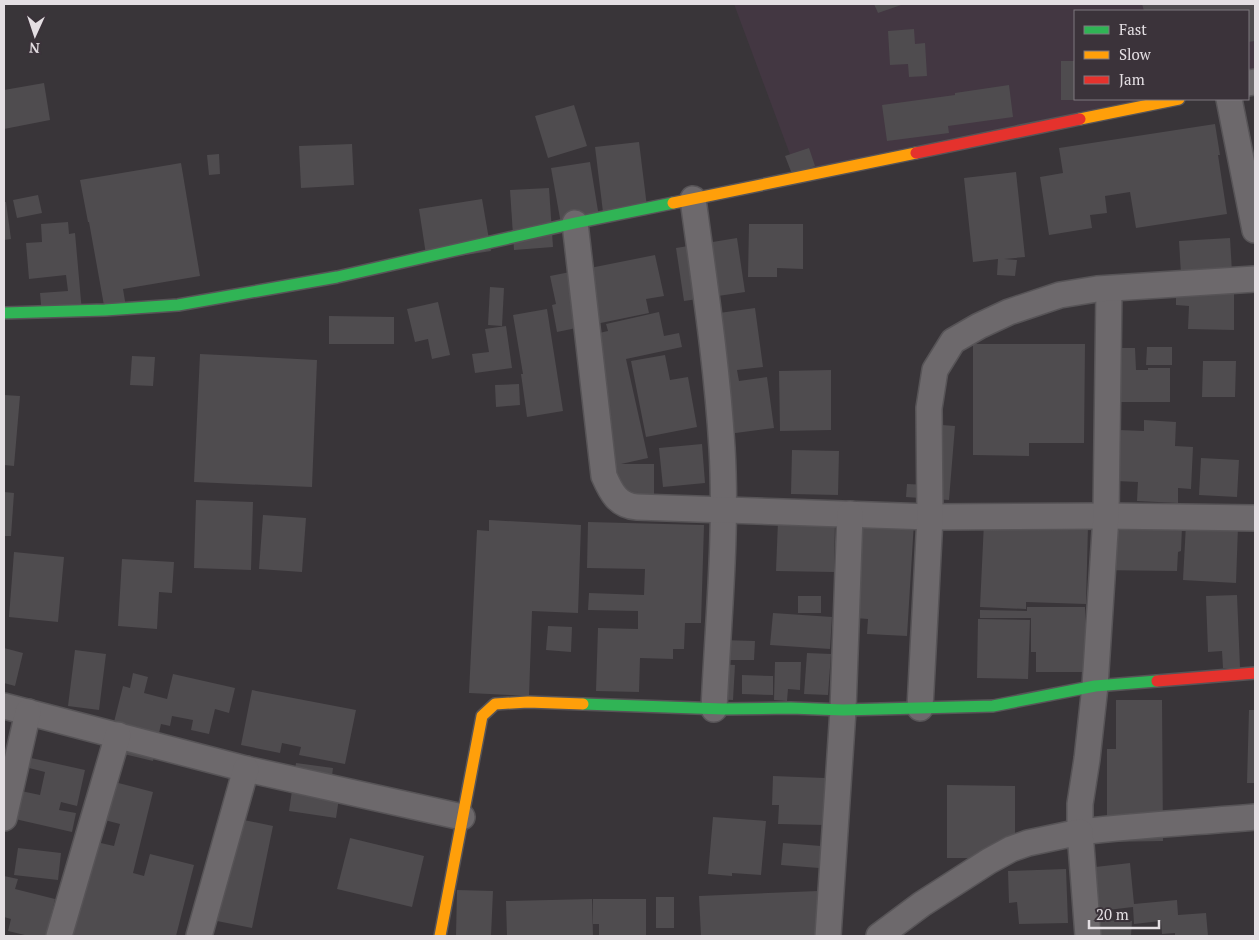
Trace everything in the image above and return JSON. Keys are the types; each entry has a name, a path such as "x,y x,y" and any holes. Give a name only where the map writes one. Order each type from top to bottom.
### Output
{"street":[{"path":"4,313 105,310 178,305 337,277 576,223 1174,100"},
{"path":"1229,100 1255,230"},
{"path":"693,199 718,393 722,448 724,509 714,709"},
{"path":"576,223 604,476 611,492 620,502 631,507 930,517 1106,516 1255,518"},
{"path":"1255,264 1255,297"},
{"path":"920,708 930,517 929,408 935,370 953,341 978,326 1009,312 1060,295 1109,289 1255,279"},
{"path":"1088,936 1080,832 1080,804 1088,760 1095,686 1106,516 1109,289"},
{"path":"828,936 843,710 850,514"},
{"path":"440,936 478,731 482,716 495,704 528,702 714,709 791,708 843,710 992,706 1095,686 1255,673"},
{"path":"4,706 246,769 462,817"},
{"path":"4,818 28,712"},
{"path":"59,936 118,736"},
{"path":"199,936 246,769"},
{"path":"879,936 922,904 989,861 1011,849 1028,843 1080,832 1255,817"}],"shaded area":[{"path":"734,4 1255,4 1255,76 1249,78 1249,10 1074,10 1074,100 1147,100 798,176"}],"building":[{"path":"874,4 904,4 878,13"},
{"path":"1142,4 1255,4 1255,41 1249,42 1249,10 1144,10"},
{"path":"914,29 915,44 925,43 927,76 909,77 908,64 890,65 888,31"},
{"path":"1061,61 1074,61 1074,100 1061,100"},
{"path":"44,83 50,120 4,129 4,90"},
{"path":"1009,85 1013,117 948,126 949,133 887,141 882,105"},
{"path":"574,105 587,146 548,158 535,116"},
{"path":"1215,124 1227,214 1136,228 1130,192 1105,196 1107,213 1090,215 1092,228 1049,235 1040,177 1063,173 1059,148"},
{"path":"639,142 648,215 604,220 595,147"},
{"path":"352,144 354,185 301,188 299,146"},
{"path":"809,148 815,166 792,174 785,156"},
{"path":"219,154 220,174 209,175 207,155"},
{"path":"590,162 599,217 563,235 551,168"},
{"path":"181,163 200,276 123,289 126,307 105,311 80,180"},
{"path":"1016,172 1025,257 1004,259 1017,260 1015,276 997,275 998,259 973,262 964,178"},
{"path":"549,188 553,247 514,250 510,190"},
{"path":"38,195 42,213 17,218 13,200"},
{"path":"482,199 491,251 427,261 419,209"},
{"path":"4,202 6,202 11,239 4,240"},
{"path":"68,222 69,234 75,233 82,312 42,315 40,293 68,291 66,275 29,279 26,243 42,242 41,224"},
{"path":"749,224 803,224 803,269 777,268 777,277 748,277"},
{"path":"737,238 745,292 684,301 676,248"},
{"path":"1230,238 1232,272 1181,274 1179,241"},
{"path":"655,255 664,296 646,299 649,313 557,332 552,305 556,304 550,276"},
{"path":"490,287 504,288 502,326 488,325"},
{"path":"1176,290 1234,291 1234,330 1188,329 1189,306 1176,305"},
{"path":"438,302 450,355 432,359 428,339 415,342 407,309"},
{"path":"755,308 763,367 737,370 739,381 767,377 774,428 728,434 712,314"},
{"path":"547,309 563,411 527,417 521,374 523,374 513,315"},
{"path":"659,312 664,336 679,333 682,347 626,359 648,458 621,464 654,464 654,497 613,496 577,338 608,331 606,324"},
{"path":"329,316 394,317 394,344 329,344"},
{"path":"506,326 512,368 475,373 472,354 489,352 485,329"},
{"path":"973,344 1085,344 1084,443 1029,443 1029,456 973,455"},
{"path":"1147,347 1172,347 1172,365 1146,365"},
{"path":"1117,348 1135,348 1136,370 1170,368 1170,402 1118,402"},
{"path":"200,354 317,360 312,487 194,482"},
{"path":"665,355 670,380 688,377 697,427 646,437 631,361"},
{"path":"132,356 155,357 153,386 130,385"},
{"path":"1203,361 1236,361 1235,397 1202,397"},
{"path":"831,370 831,430 780,431 779,371"},
{"path":"519,384 520,405 496,407 495,385"},
{"path":"4,395 20,396 14,466 4,465"},
{"path":"1144,420 1176,422 1175,446 1193,447 1191,489 1178,488 1178,503 1137,501 1138,482 1116,481 1119,430 1144,431"},
{"path":"929,424 955,426 949,500 906,497 907,484 929,485"},
{"path":"702,444 705,483 663,487 659,448"},
{"path":"792,450 839,451 838,495 791,494"},
{"path":"1201,458 1239,460 1237,497 1199,495"},
{"path":"4,492 14,493 11,536 4,536"},
{"path":"196,500 253,502 251,570 194,568"},
{"path":"263,515 306,518 302,572 259,569"},
{"path":"860,519 914,522 907,636 867,634 868,619 855,618"},
{"path":"489,520 581,525 578,613 532,611 529,696 469,693 477,530 489,531"},
{"path":"778,521 835,522 834,572 776,571"},
{"path":"588,522 704,525 701,623 685,623 684,649 673,649 673,659 640,658 639,692 596,691 598,628 638,629 638,611 588,610 589,593 644,595 645,569 587,568"},
{"path":"984,522 1088,526 1086,604 1026,602 1026,609 980,607"},
{"path":"1186,524 1238,526 1236,583 1183,580"},
{"path":"1096,525 1182,527 1181,551 1178,552 1177,571 1095,570"},
{"path":"14,552 64,557 58,622 9,617"},
{"path":"122,559 174,562 172,593 159,592 157,629 118,626"},
{"path":"1237,595 1240,668 1223,668 1222,651 1208,652 1206,596"},
{"path":"798,596 821,596 821,613 798,613"},
{"path":"1027,607 1085,607 1086,672 1036,672 1036,652 1031,652 1031,618 980,618 980,610 1027,611"},
{"path":"773,613 832,617 830,649 770,645"},
{"path":"978,619 1030,620 1028,679 977,678"},
{"path":"548,626 572,627 571,652 546,650"},
{"path":"721,640 755,641 754,660 721,660"},
{"path":"4,648 23,653 15,686 4,683"},
{"path":"75,650 106,654 99,710 68,706"},
{"path":"807,653 831,654 828,695 804,694"},
{"path":"775,662 801,662 800,690 788,689 787,701 774,700"},
{"path":"715,664 735,665 733,700 713,699"},
{"path":"133,673 148,677 144,693 167,699 173,674 235,688 229,713 215,709 209,734 191,730 193,720 172,716 170,726 161,724 153,761 107,750 123,686 130,688"},
{"path":"742,675 773,676 773,695 742,694"},
{"path":"252,690 356,710 345,764 299,755 301,747 282,743 280,753 241,745"},
{"path":"1116,700 1162,700 1163,841 1107,842 1107,749 1116,749"},
{"path":"1249,710 1255,710 1255,783 1247,783"},
{"path":"31,758 85,770 77,806 61,802 59,810 76,813 72,832 15,819 21,791 40,795 45,772 29,768"},
{"path":"296,763 333,768 331,784 341,785 336,818 289,811"},
{"path":"773,776 825,778 825,825 778,824 779,805 772,805"},
{"path":"107,780 153,792 133,873 144,876 150,854 194,865 176,936 68,936 92,841 114,846 120,824 97,818"},
{"path":"947,785 1015,786 1015,858 947,858"},
{"path":"229,817 273,826 252,928 207,919"},
{"path":"713,817 766,821 761,875 732,873 732,876 708,874"},
{"path":"350,838 424,856 412,907 337,889"},
{"path":"783,843 821,846 819,868 781,865"},
{"path":"18,848 61,853 58,880 14,875"},
{"path":"1130,863 1134,904 1177,900 1178,915 1206,913 1208,936 1175,936 1175,933 1162,934 1161,921 1134,924 1133,907 1099,911 1098,901 1078,869"},
{"path":"1066,869 1068,923 1019,924 1017,902 1009,903 1008,871"},
{"path":"4,876 18,879 15,889 55,899 46,936 29,936 8,931 11,919 4,917"},
{"path":"457,890 493,891 491,936 456,936"},
{"path":"818,891 820,936 701,936 699,896"},
{"path":"656,897 674,897 674,928 656,928"},
{"path":"592,899 593,936 507,936 506,901"},
{"path":"593,899 646,899 646,936 599,936 599,924 593,924"},
{"path":"1090,920 1132,921 1131,936 1089,936"}],"traffic: fast":[{"path":"4,313 105,310 178,305 337,277 575,223 673,203"},
{"path":"583,704 723,709 791,708 843,710 993,706 1095,686 1157,681"}],"traffic: slow":[{"path":"1080,119 1174,100"},
{"path":"673,203 916,153"},
{"path":"440,936 482,716 495,704 528,702 583,704"}],"traffic: jam":[{"path":"916,153 1080,119"},
{"path":"1157,681 1255,673"}]}
